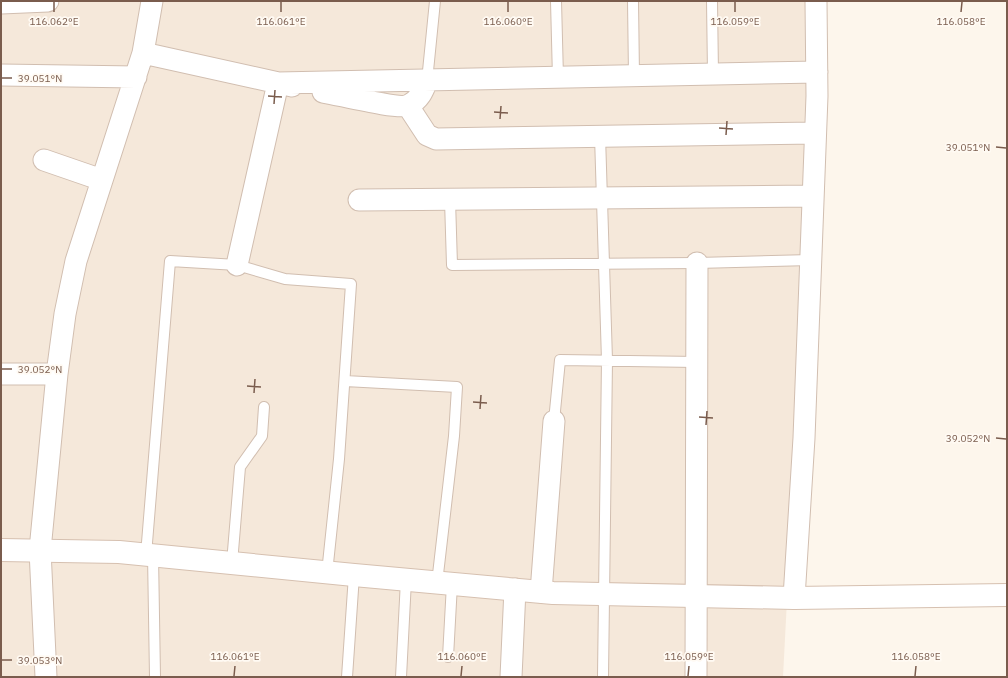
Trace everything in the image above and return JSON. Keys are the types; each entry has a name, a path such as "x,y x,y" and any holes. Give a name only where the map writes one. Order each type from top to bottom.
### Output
{"street":[{"path":"1,3 48,1"},
{"path":"46,677 40,550 64,314 76,261 143,53 152,1"},
{"path":"794,598 804,438 816,133 816,1"},
{"path":"143,53 278,83 392,105 408,106 421,97 427,81"},
{"path":"278,83 817,72"},
{"path":"1,75 136,76"},
{"path":"237,266 278,83"},
{"path":"408,106 427,135 436,139 816,133"},
{"path":"44,160 102,180"},
{"path":"359,200 813,196"},
{"path":"696,677 697,263"},
{"path":"1,374 57,374"},
{"path":"541,592 554,421"},
{"path":"1,550 119,552 354,576 541,592 794,598 1007,595"},
{"path":"511,677 515,589"}],"lane":[{"path":"427,81 435,1"},
{"path":"556,1 558,78"},
{"path":"633,1 634,76"},
{"path":"712,1 713,74"},
{"path":"600,136 607,360 603,677"},
{"path":"450,200 452,265 697,263 811,260"},
{"path":"155,677 149,555 170,261 237,266 285,279 352,284 340,459 326,573"},
{"path":"554,421 560,360 697,362"},
{"path":"345,381 457,387 445,583 448,658"},
{"path":"232,563 240,467 262,436 264,407"},
{"path":"347,677 354,576"},
{"path":"401,677 406,580"}],"shaded area":[{"path":"1,1 818,1 783,677 1,677"}]}
